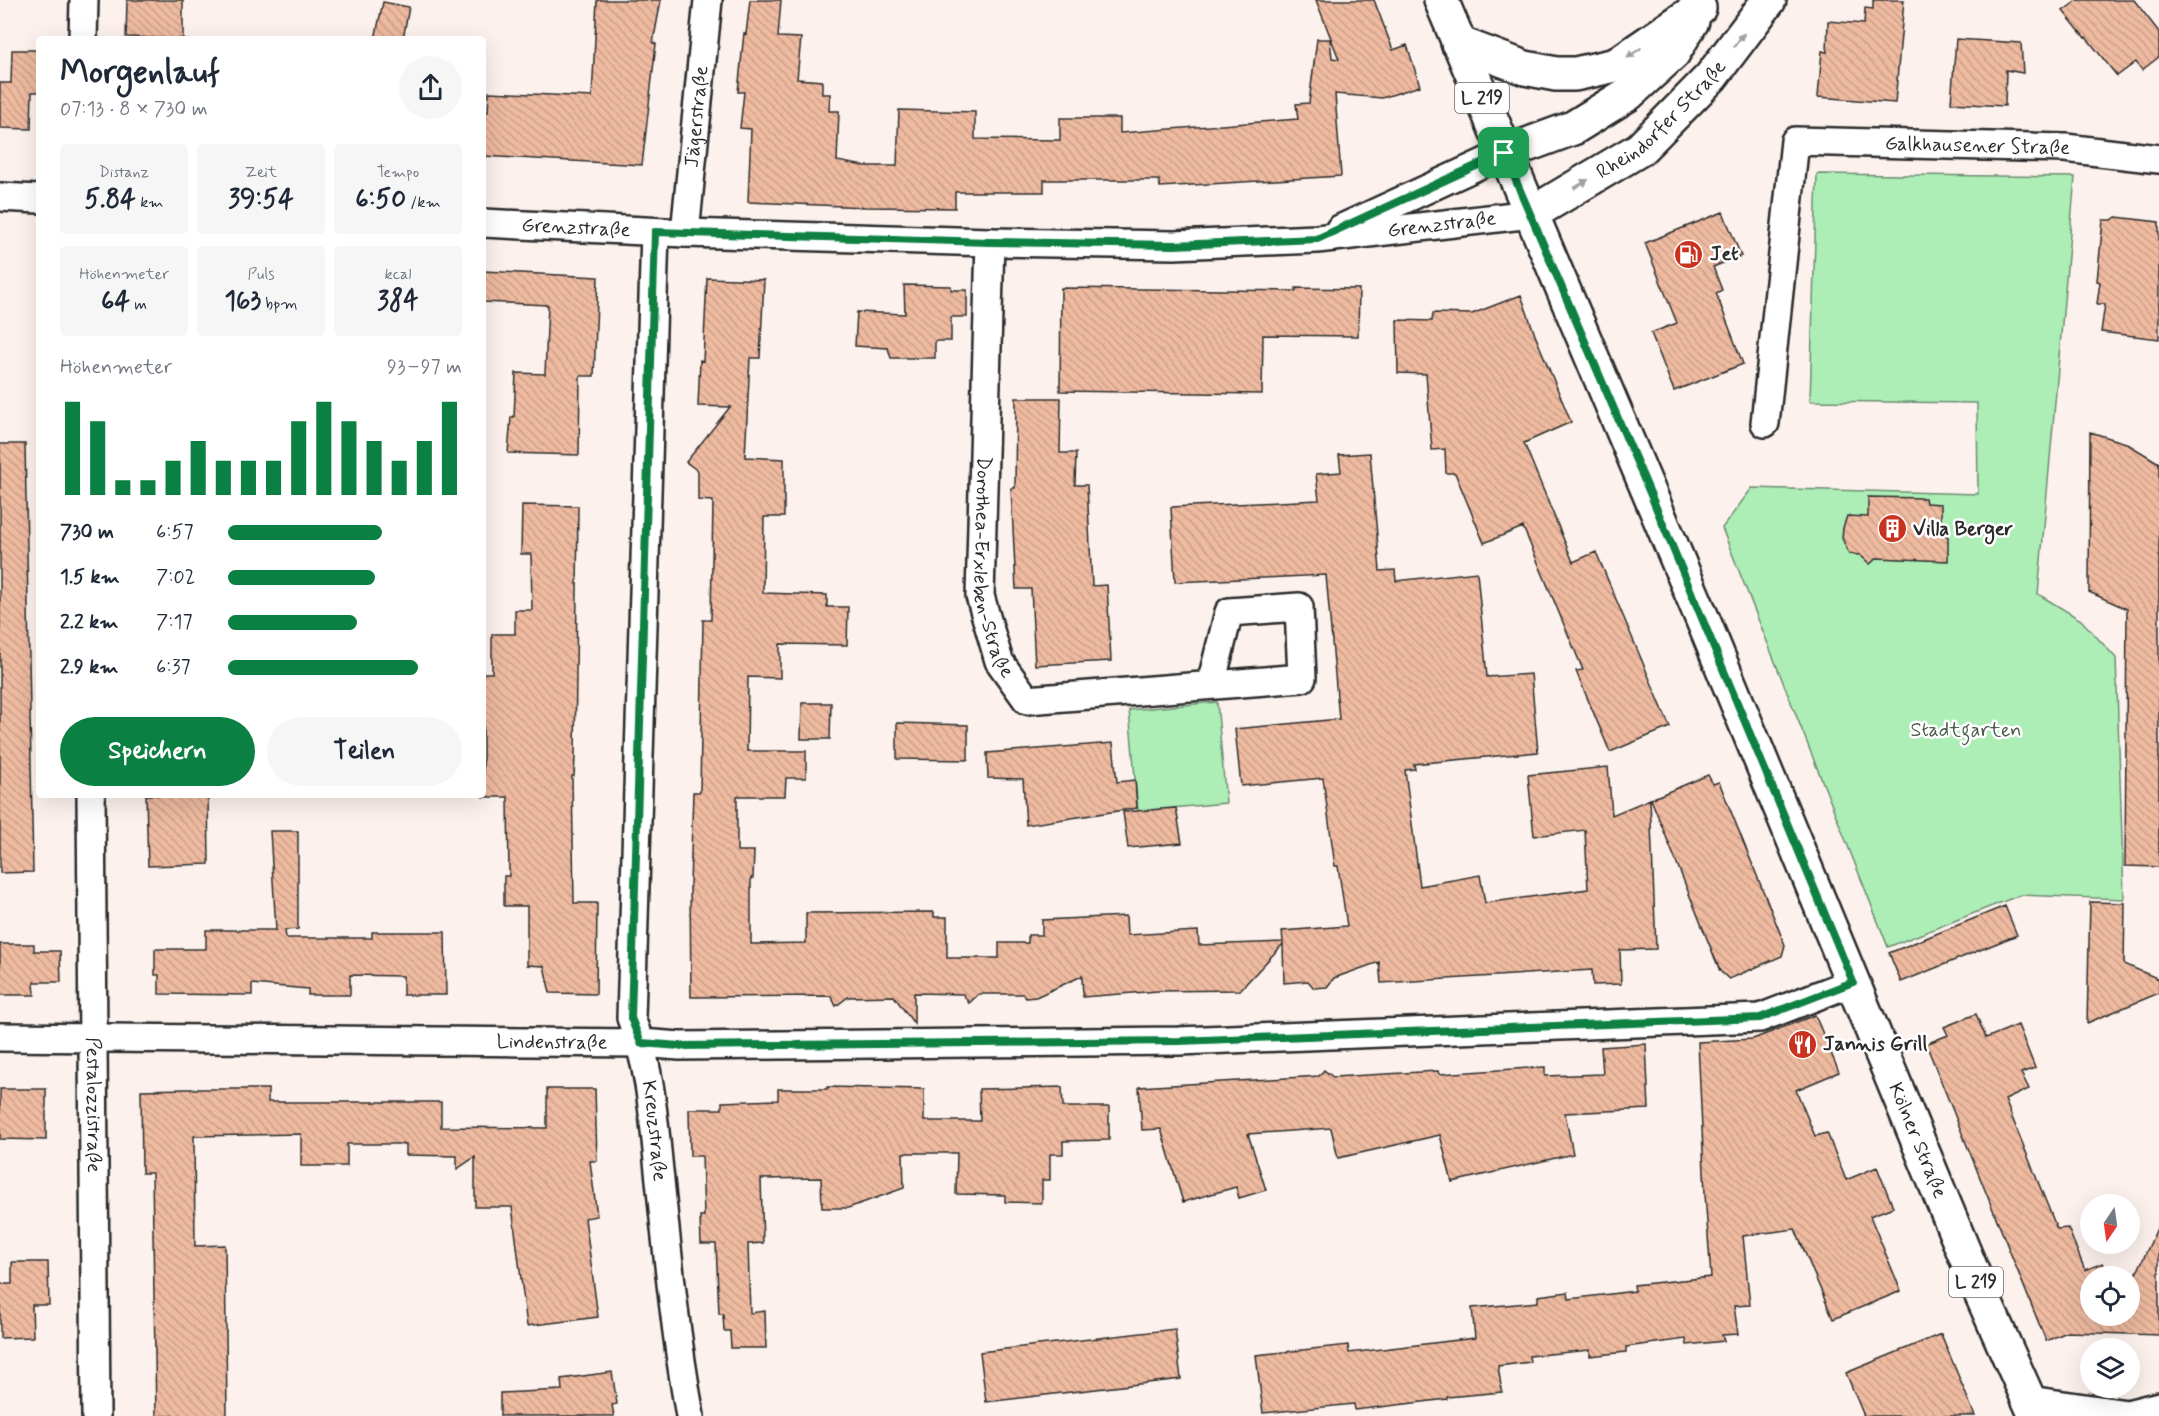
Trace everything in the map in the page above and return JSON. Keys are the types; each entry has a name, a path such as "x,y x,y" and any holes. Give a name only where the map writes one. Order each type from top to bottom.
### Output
{"main road":[{"name":"Kölner Straße","path":"1441,0 1650,493 1980,1291 2033,1408"},
{"name":"Rheindorfer Straße","path":"1531,214 1640,150 1711,77 1769,0"},
{"name":"Rheindorfer Straße","path":"1458,43 1525,68 1556,74 1575,74 1616,65 1702,4"},
{"name":"Rheindorfer Straße","path":"1504,153 1573,128 1628,94 1673,52 1702,4"}],"street":[{"path":"83,36 84,0"},
{"name":"Jägerstraße","path":"685,234 708,0"},
{"name":"Galkhausener Straße","path":"1765,423 1795,141 2065,148 2159,159"},
{"name":"Grenzstraße","path":"1317,239 1504,153"},
{"path":"0,197 36,199"},
{"name":"Grenzstraße","path":"486,223 685,234 1174,245 1317,239 1531,214"},
{"name":"Kreuzstraße","path":"655,232 631,1018 641,1043 650,1087 678,1351 690,1416"},
{"name":"Dorothea-Erxleben-Straße","path":"990,242 980,596 999,661 1027,700 1211,684"},
{"name":"Pestalozzistraße","path":"91,798 96,1416"},
{"name":"Lindenstraße","path":"0,1037 641,1043 680,1046 1179,1041 1760,1018 1853,982"},
{"path":"2033,1408 2127,1414 2159,1406"}],"green space":[{"name":"Stadtgarten","path":"1817,174 2075,177 2038,594 2081,620 2116,658 2124,899 2020,895 1888,947 1722,528 1752,488 1978,494 1977,403 1810,401"},
{"path":"1217,702 1226,803 1138,811 1129,710"}],"building":[{"path":"127,0 183,0 183,36 126,36"},
{"path":"597,0 661,0 653,43 656,44 642,165 486,156 486,112 488,112 489,92 592,97"},
{"path":"750,0 781,0 778,37 801,38 797,79 822,81 822,94 830,94 829,111 839,111 837,161 864,166 897,166 899,110 975,112 975,139 1060,140 1060,118 1120,118 1120,133 1298,119 1296,104 1309,103 1317,39 1330,39 1332,58 1339,59 1316,0 1374,0 1393,50 1407,45 1420,86 1382,98 1335,94 1341,176 1160,187 1159,180 1044,180 1044,192 955,192 955,208 748,202 751,129 740,128 744,92 738,92"},
{"path":"1873,0 1904,0 1895,103 1818,97 1822,51 1827,52 1828,21 1864,24 1865,8 1873,9"},
{"path":"2078,0 2134,0 2159,32 2159,57 2142,70 2136,62 2117,76 2063,11"},
{"path":"383,2 409,7 404,36 376,36"},
{"path":"1956,39 2021,43 2023,73 2006,70 2005,106 1951,103"},
{"path":"12,50 36,50 36,92 32,92 31,129 0,128 0,83 11,83"},
{"path":"1723,212 1741,256 1713,267 1722,290 1716,293 1743,364 1674,391 1651,333 1677,323 1645,243"},
{"path":"2116,217 2159,222 2159,339 2101,332 2105,304 2097,304 2100,282 2097,281 2103,220 2112,220"},
{"path":"486,271 598,277 594,376 580,376 579,455 508,453 511,417 514,417 516,373 545,374 548,305 486,302"},
{"path":"707,278 764,280 760,358 750,358 745,457 784,459 784,517 764,517 763,593 827,595 827,607 848,607 847,645 780,644 780,678 748,677 747,751 806,751 806,778 786,778 785,796 737,796 737,851 754,851 753,878 751,878 751,944 806,943 806,913 934,912 934,917 947,917 947,958 999,958 999,943 1028,943 1028,935 1042,935 1042,920 1126,916 1127,935 1198,931 1199,945 1283,942 1282,931 1347,926 1338,866 1335,866 1323,778 1241,786 1235,729 1339,719 1326,575 1175,582 1171,507 1319,500 1316,474 1341,472 1339,455 1370,453 1380,571 1395,570 1396,581 1477,572 1487,677 1531,674 1538,752 1414,764 1415,769 1405,770 1420,886 1480,875 1485,903 1588,889 1585,830 1534,836 1528,775 1608,767 1612,815 1650,799 1656,949 1620,950 1621,984 1593,985 1592,970 1381,983 1379,962 1334,978 1327,987 1314,988 1308,981 1284,983 1283,944 1240,990 1158,991 1083,997 1082,976 1036,997 1026,998 1023,994 979,994 969,1003 963,994 914,993 914,1024 894,996 848,997 836,1006 831,996 691,997 690,885 693,792 700,792 703,620 711,620 713,501 698,500 698,471 686,462 730,407 698,406 700,360 703,361"},
{"path":"904,285 951,286 951,290 967,290 967,317 951,317 951,341 935,341 935,358 891,358 888,348 855,346 857,312 905,314"},
{"path":"1061,288 1296,291 1296,288 1359,289 1358,336 1263,335 1262,394 1060,391"},
{"path":"1521,295 1571,422 1524,443 1573,562 1596,552 1670,727 1610,752 1576,671 1583,670 1523,527 1484,543 1455,473 1446,473 1445,449 1432,450 1426,374 1398,373 1397,320 1432,321 1433,313 1472,314"},
{"path":"1016,398 1061,398 1060,453 1076,453 1075,485 1087,485 1092,586 1107,585 1111,661 1035,665 1031,589 1016,589 1011,488 1015,488"},
{"path":"2090,432 2126,443 2159,463 2159,867 2125,866 2127,609 2089,592"},
{"path":"0,444 25,444 33,872 0,873"},
{"name":"Villa Berger","path":"1868,497 1925,498 1926,503 1941,504 1941,532 1948,537 1948,561 1877,558 1870,564 1860,555 1849,554 1842,538 1847,516 1868,517"},
{"path":"522,505 578,506 575,757 574,776 572,776 574,903 597,903 596,994 550,993 544,966 527,965 527,906 504,906 504,876 509,876 508,797 486,797 486,673 492,673 492,634 515,634 515,610 532,610 531,554 521,554"},
{"path":"802,703 831,703 830,739 801,739"},
{"path":"897,723 968,725 968,760 897,759"},
{"path":"1113,743 1117,782 1135,780 1137,808 1026,825 1023,779 988,778 987,753"},
{"path":"1708,775 1713,784 1719,782 1785,945 1782,956 1729,979 1720,971 1651,799"},
{"path":"146,798 208,798 209,864 148,866"},
{"path":"1176,808 1182,843 1128,848 1123,812"},
{"path":"270,831 298,831 298,929 285,930 286,938 372,938 372,932 445,932 446,995 403,995 403,976 350,975 350,995 308,995 308,989 252,984 252,995 159,994 159,975 155,975 155,949 206,949 206,930 276,930"},
{"path":"2090,902 2125,903 2124,964 2159,979 2159,993 2087,1023"},
{"path":"2005,906 2017,935 1901,982 1889,953"},
{"path":"0,944 34,944 34,951 60,951 61,982 34,982 35,995 0,995"},
{"path":"1976,1014 1986,1038 2018,1025 2035,1068 2021,1073 2029,1089 2005,1100 2057,1229 2068,1228 2083,1266 2080,1266 2080,1326 2140,1326 2140,1266 2159,1224 2159,1335 2067,1332 2046,1341 1926,1044 1948,1035 1944,1027"},
{"path":"1815,1015 1839,1072 1796,1090 1815,1136 1827,1133 1846,1180 1877,1167 1893,1207 1870,1216 1901,1291 1833,1319 1795,1229 1743,1236 1750,1305 1734,1306 1738,1334 1722,1335 1724,1341 1687,1345 1686,1339 1626,1347 1626,1352 1590,1356 1590,1350 1529,1356 1530,1362 1498,1366 1502,1392 1355,1410 1354,1404 1263,1413 1256,1355 1348,1345 1349,1353 1475,1338 1472,1308 1538,1302 1538,1296 1568,1292 1569,1299 1635,1291 1634,1285 1711,1277 1698,1042 1753,1039"},
{"path":"1646,1044 1649,1109 1565,1113 1573,1154 1452,1182 1440,1135 1338,1158 1331,1128 1248,1134 1266,1190 1239,1198 1236,1187 1183,1202 1161,1129 1142,1130 1139,1087 1319,1076 1324,1070 1333,1077 1438,1071 1439,1074 1545,1067 1545,1076 1603,1074 1601,1047"},
{"path":"827,1087 924,1089 924,1121 980,1121 979,1089 1062,1087 1063,1107 1109,1107 1109,1140 1063,1141 1063,1154 1050,1154 1050,1180 1042,1180 1042,1203 1005,1202 1005,1195 956,1194 957,1153 903,1153 904,1188 848,1208 822,1208 821,1178 761,1179 763,1243 748,1244 750,1313 765,1311 766,1348 731,1348 730,1331 724,1331 723,1314 719,1314 716,1244 701,1244 700,1216 704,1216 702,1156 690,1156 689,1109 722,1109 722,1102 778,1100 778,1089 827,1089"},
{"path":"0,1089 46,1089 46,1140 0,1139"},
{"path":"268,1089 268,1102 441,1102 441,1127 547,1128 547,1089 595,1089 597,1161 590,1161 597,1216 585,1218 598,1317 527,1326 512,1207 475,1207 475,1157 457,1169 457,1156 406,1155 406,1144 347,1144 347,1166 301,1166 301,1134 194,1136 195,1246 225,1245 227,1416 156,1416 152,1173 142,1173 141,1090"},
{"path":"12,1262 48,1262 49,1305 32,1305 33,1337 0,1338 0,1284 12,1284"},
{"path":"1175,1329 1181,1379 986,1402 980,1352"},
{"path":"1941,1334 1975,1416 1864,1416 1846,1373"},
{"path":"612,1372 617,1404 612,1405 614,1416 500,1416 500,1393 562,1390 561,1379"}],"place":[{"name":"Jet","path":"1689,254"},
{"name":"Villa Berger","path":"1892,529"},
{"name":"Jannis Grill","path":"1802,1044"}],"route":[{"path":"1504,153 1650,493 1853,982 1760,1018 1179,1041 680,1046 641,1043 631,1018 655,232 1174,245 1317,239 1504,153"}]}
